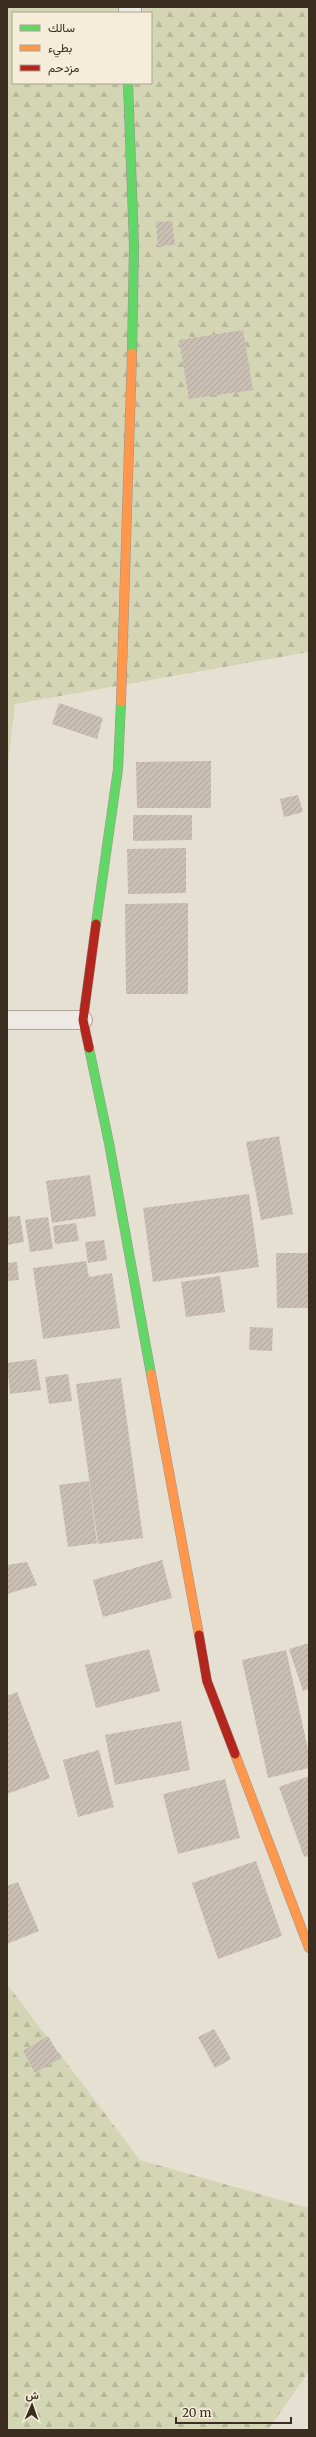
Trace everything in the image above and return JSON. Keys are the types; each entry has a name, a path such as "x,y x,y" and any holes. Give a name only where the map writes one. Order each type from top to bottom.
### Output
{"street":[{"path":"128,84 134,245 128,519 118,769 83,1020 109,1143 207,1681 309,1948"}],"lane":[{"path":"7,1020 83,1020"}],"green space":[{"path":"7,7 309,7 309,652 15,704 7,773"},
{"path":"7,1984 140,2160 309,2208 309,2371 268,2430 7,2430"}],"building":[{"path":"172,221 175,245 158,246 156,222"},
{"path":"243,330 253,390 189,399 179,340"},
{"path":"59,703 103,718 97,739 52,724"},
{"path":"211,761 211,808 137,808 136,762"},
{"path":"298,795 303,812 284,817 280,799"},
{"path":"133,815 192,815 192,840 133,841"},
{"path":"186,848 186,893 128,894 127,849"},
{"path":"188,903 188,994 126,994 125,904"},
{"path":"279,1136 293,1214 261,1220 246,1142"},
{"path":"90,1175 96,1216 52,1223 46,1181"},
{"path":"249,1194 259,1267 153,1282 143,1208"},
{"path":"20,1216 24,1242 7,1245 7,1217"},
{"path":"48,1217 53,1249 30,1252 25,1220"},
{"path":"76,1223 79,1241 55,1244 53,1226"},
{"path":"104,1240 107,1260 88,1263 85,1242"},
{"path":"276,1253 309,1253 309,1308 277,1308"},
{"path":"86,1261 89,1277 112,1273 120,1328 43,1339 33,1268"},
{"path":"17,1262 19,1280 7,1281 7,1263"},
{"path":"220,1276 225,1312 186,1317 181,1282"},
{"path":"250,1327 273,1328 272,1351 249,1350"},
{"path":"36,1359 41,1390 10,1394 7,1363"},
{"path":"68,1374 72,1401 49,1404 45,1377"},
{"path":"121,1378 143,1538 98,1544 76,1384"},
{"path":"89,1481 97,1543 68,1547 59,1485"},
{"path":"162,1560 172,1598 103,1617 93,1580"},
{"path":"27,1562 37,1585 7,1594 7,1565"},
{"path":"309,1643 309,1689 303,1691 289,1649"},
{"path":"149,1649 160,1691 96,1708 85,1665"},
{"path":"286,1650 309,1754 309,1768 268,1778 242,1660"},
{"path":"17,1692 50,1778 7,1794 7,1696"},
{"path":"181,1721 190,1770 115,1785 105,1735"},
{"path":"99,1750 114,1807 78,1817 63,1760"},
{"path":"309,1776 309,1856 304,1857 279,1787"},
{"path":"225,1779 240,1838 178,1854 163,1794"},
{"path":"256,1861 282,1936 218,1959 192,1883"},
{"path":"18,1882 39,1931 7,1944 7,1886"},
{"path":"214,2029 231,2059 215,2068 198,2037"},
{"path":"48,2036 61,2058 35,2073 23,2051"}],"traffic: fast":[{"path":"128,84 134,245 132,353"},
{"path":"96,924 118,769 121,702"},
{"path":"89,1048 109,1143 151,1374"}],"traffic: slow":[{"path":"121,702 132,353"},
{"path":"151,1374 199,1635"},
{"path":"235,1754 309,1948"}],"traffic: jam":[{"path":"89,1048 83,1020 96,924"},
{"path":"199,1635 207,1681 235,1754"}]}
